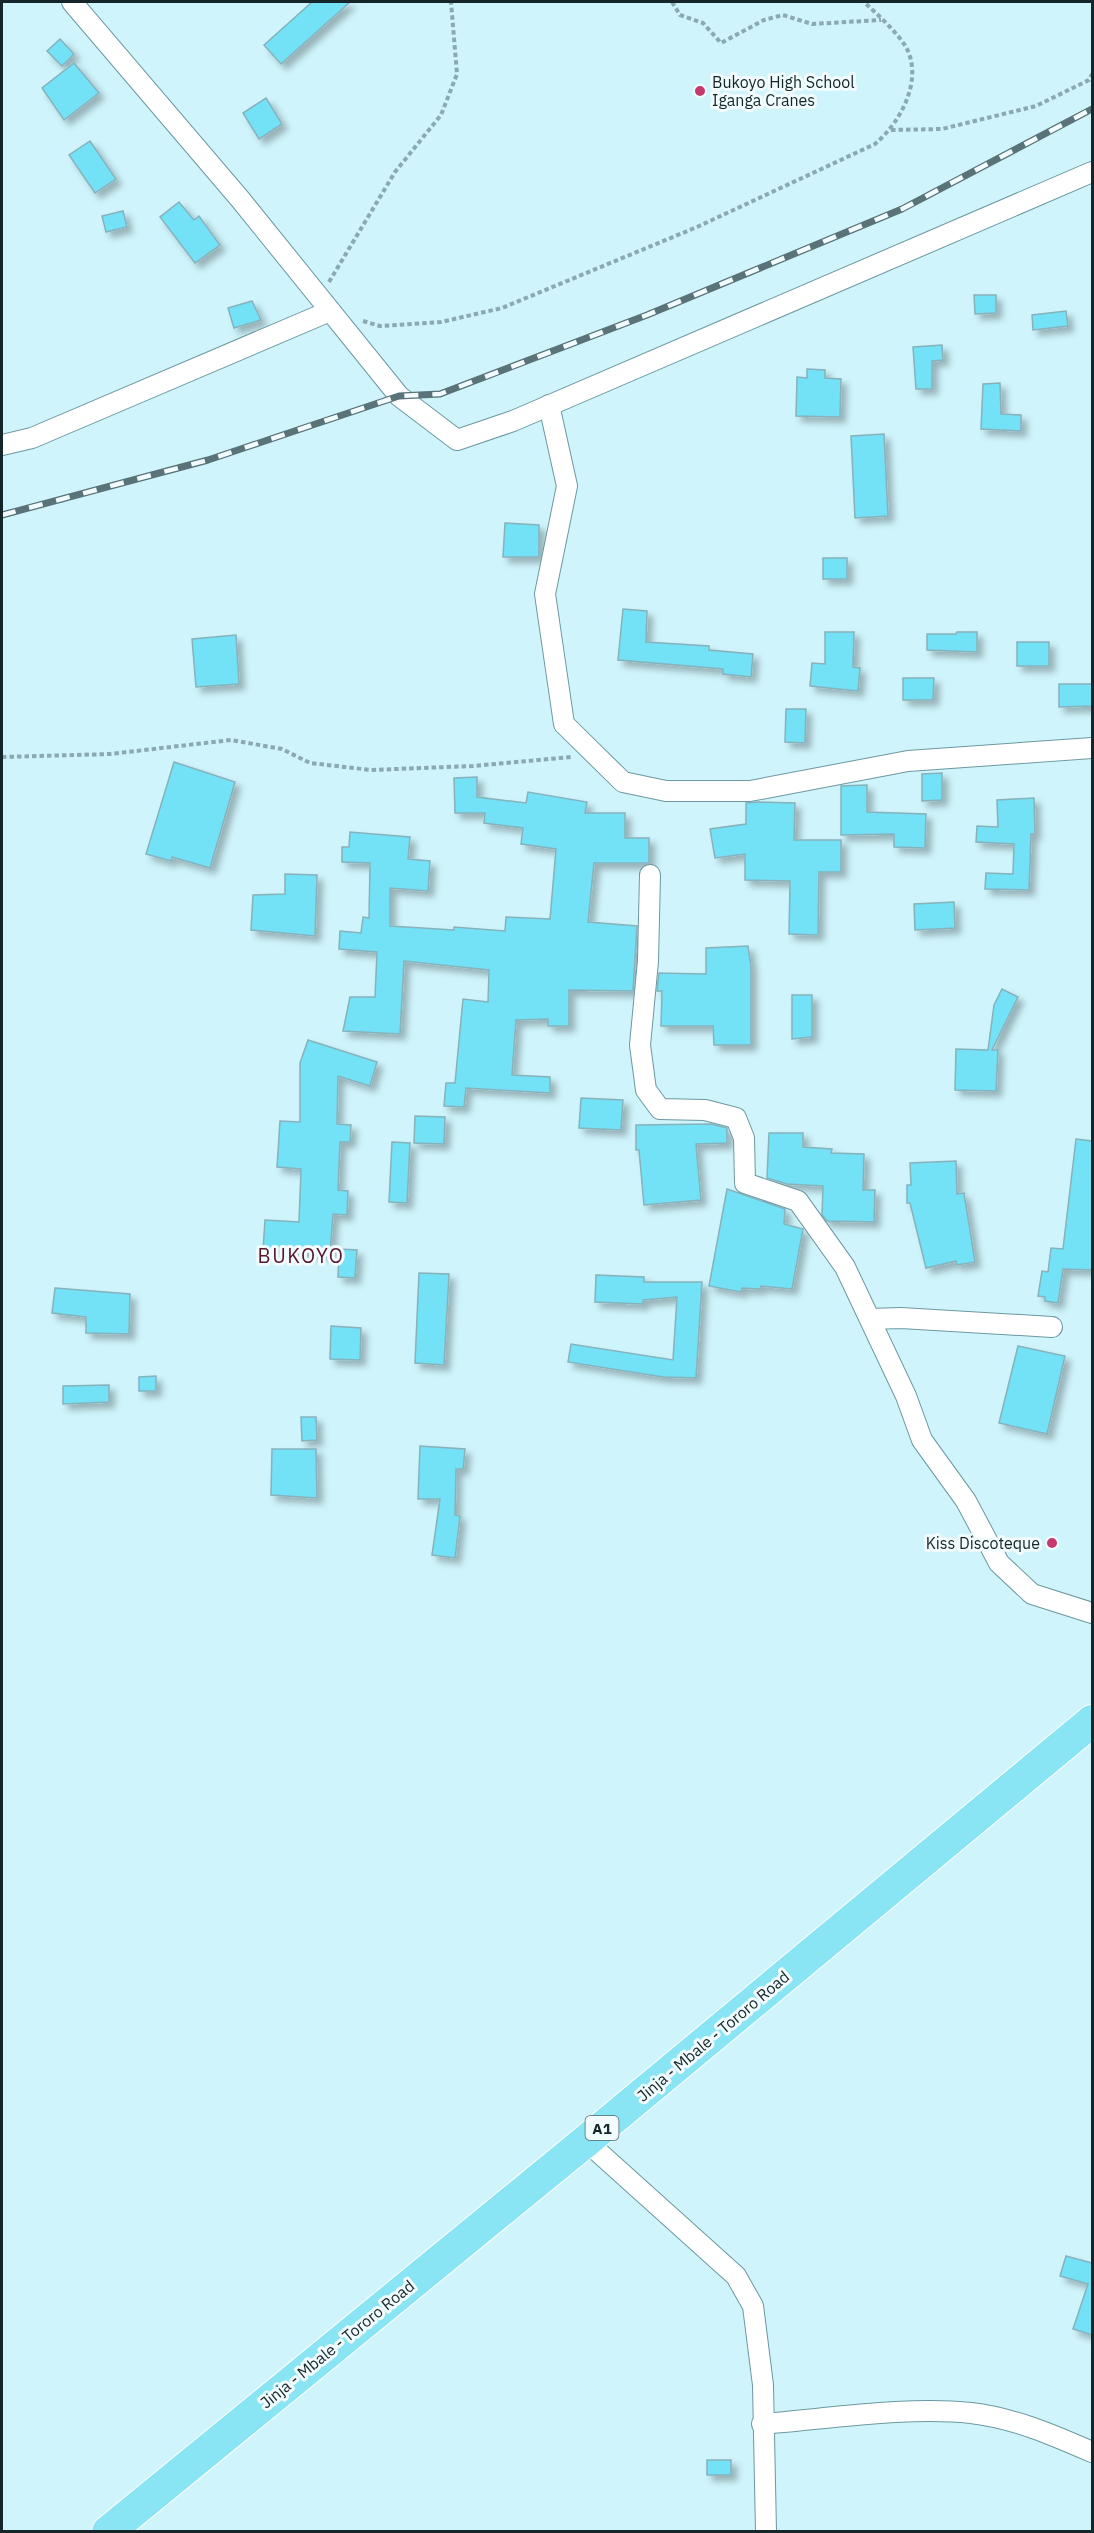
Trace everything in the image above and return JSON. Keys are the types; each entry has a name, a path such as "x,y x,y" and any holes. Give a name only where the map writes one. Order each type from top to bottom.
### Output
{"main road":[{"name":"Jinja - Mbale - Tororo Road","path":"108,2532 586,2141 1092,1721"}],"street":[{"path":"72,2 240,199 399,396 457,440 513,421 1092,172"},
{"path":"2,445 32,438 325,305"},
{"path":"549,405 567,486 545,594 564,724 623,782 666,791 750,791 908,761 1092,748"},
{"path":"650,875 648,961 640,1045 646,1090 660,1109 705,1110 736,1118 744,1138 745,1183 798,1201 845,1267 906,1396 922,1440 966,1501 999,1563 1032,1594 1092,1613"},
{"path":"870,1318 1052,1328"},
{"path":"586,2141 736,2276 753,2306 763,2385 766,2532"},
{"path":"762,2424 904,2413 971,2413 1030,2426 1092,2452"}],"path":[{"path":"452,2 457,74 441,114 395,172 325,305 380,326 441,322 502,308 697,227 874,144 891,130 905,103 912,74 906,48 864,2"},
{"path":"672,2 680,15 704,23 721,43 764,20 783,15 812,24 882,20"},
{"path":"891,130 942,129 1036,106 1089,80 1092,74"},
{"path":"2,757 110,754 231,740 282,749 310,763 371,770 473,766 596,755"}],"building":[{"path":"312,2 350,2 281,64 264,45"},
{"path":"60,39 74,54 62,66 47,51"},
{"path":"74,63 99,93 64,120 42,88"},
{"path":"266,98 282,124 259,139 243,113"},
{"path":"90,141 116,179 95,193 69,155"},
{"path":"179,202 194,220 199,216 220,245 195,263 160,217"},
{"path":"123,211 127,227 106,232 102,216"},
{"path":"974,295 996,295 996,313 975,314"},
{"path":"252,301 261,320 234,328 228,308"},
{"path":"1066,311 1068,326 1033,330 1032,315"},
{"path":"942,345 943,360 932,361 932,389 916,389 913,347"},
{"path":"807,369 825,370 825,378 841,379 840,417 796,416 797,377 807,378"},
{"path":"1000,383 1001,414 1021,415 1021,431 981,429 983,384"},
{"path":"884,434 888,516 855,518 851,436"},
{"path":"505,523 539,525 539,557 503,557"},
{"path":"823,558 847,558 847,579 823,579"},
{"path":"623,609 647,611 646,642 709,646 709,650 753,654 751,677 723,674 723,669 618,660"},
{"path":"825,632 854,632 853,667 860,668 858,691 810,686 812,663 825,664"},
{"path":"957,632 977,632 977,652 927,650 927,634 956,634"},
{"path":"236,635 239,684 196,687 192,639"},
{"path":"1017,642 1049,642 1049,666 1017,666"},
{"path":"903,678 934,678 933,700 903,700"},
{"path":"1059,684 1092,684 1092,706 1059,707"},
{"path":"786,709 806,709 805,743 785,742"},
{"path":"174,762 235,782 210,868 172,857 171,861 146,854"},
{"path":"942,773 942,800 922,801 922,774"},
{"path":"477,777 477,797 526,803 528,792 587,802 585,813 625,813 625,838 649,838 649,863 594,863 588,922 637,926 633,991 569,990 569,1026 548,1026 548,1019 516,1020 512,1075 550,1077 550,1093 466,1088 464,1107 444,1106 446,1083 455,1083 463,999 488,1002 489,970 404,961 400,1034 343,1031 350,997 375,997 377,952 339,949 340,931 361,933 363,917 369,918 370,863 342,862 342,847 349,847 350,832 410,837 408,859 430,861 428,891 390,888 390,926 505,931 506,917 550,919 556,849 521,844 523,828 484,823 485,813 455,813 454,778"},
{"path":"867,785 867,812 926,814 925,848 894,847 894,834 841,835 841,786"},
{"path":"1034,798 1035,834 1031,834 1029,890 985,889 986,873 1013,874 1014,844 976,842 977,826 998,827 997,800"},
{"path":"746,803 795,803 794,840 841,840 841,872 819,872 818,935 789,934 790,881 745,880 745,854 715,858 710,829 746,824"},
{"path":"285,874 317,875 315,936 251,930 253,895 285,894"},
{"path":"954,902 955,928 915,930 914,904"},
{"path":"748,946 751,967 751,1045 714,1045 713,1026 661,1026 662,991 657,991 659,973 706,974 706,948"},
{"path":"1002,989 1018,997 992,1050 998,1050 996,1091 955,1090 956,1049 988,1050 994,1005"},
{"path":"792,995 812,995 812,1037 792,1039"},
{"path":"308,1040 377,1062 370,1086 338,1076 337,1124 351,1125 350,1142 340,1142 338,1190 348,1191 347,1215 333,1214 330,1254 263,1250 265,1220 299,1222 301,1169 277,1167 280,1121 300,1122 300,1063"},
{"path":"581,1098 623,1100 621,1130 579,1128"},
{"path":"415,1116 445,1117 444,1144 414,1143"},
{"path":"711,1124 727,1128 727,1143 696,1144 701,1200 644,1205 639,1150 636,1150 636,1125"},
{"path":"769,1133 803,1133 803,1147 832,1149 831,1153 864,1154 863,1190 875,1190 874,1222 827,1221 822,1215 823,1186 787,1184 767,1178"},
{"path":"1076,1139 1092,1141 1092,1270 1063,1269 1058,1303 1045,1301 1045,1297 1038,1296 1042,1271 1048,1272 1051,1248 1063,1249"},
{"path":"392,1142 410,1143 407,1203 389,1202"},
{"path":"956,1161 957,1194 964,1193 975,1262 957,1265 956,1261 926,1268 910,1203 907,1203 907,1185 911,1185 910,1163"},
{"path":"727,1189 785,1209 784,1224 803,1229 792,1289 761,1286 760,1289 742,1288 741,1292 709,1286"},
{"path":"339,1249 357,1250 355,1278 338,1277"},
{"path":"419,1273 449,1274 444,1365 415,1363"},
{"path":"596,1275 644,1277 644,1282 702,1282 696,1378 663,1377 568,1362 571,1344 673,1360 677,1297 643,1300 643,1304 595,1302"},
{"path":"55,1288 130,1294 129,1334 86,1333 86,1317 52,1313"},
{"path":"331,1326 361,1328 360,1360 330,1359"},
{"path":"1018,1346 1065,1356 1047,1434 999,1423"},
{"path":"156,1376 156,1391 139,1391 139,1377"},
{"path":"109,1385 109,1402 63,1404 63,1386"},
{"path":"301,1417 316,1417 317,1440 302,1441"},
{"path":"420,1446 465,1449 463,1469 456,1469 455,1515 460,1516 455,1558 432,1555 440,1499 418,1499"},
{"path":"272,1449 316,1449 317,1498 271,1495"},
{"path":"1066,2256 1092,2263 1092,2335 1073,2329 1088,2284 1060,2276"},
{"path":"707,2460 731,2460 731,2475 707,2475"}],"railway":[{"path":"2,515 208,460 399,396 440,394 647,315 902,209 1092,109"}],"place":[{"name":"Bukoyo High School Iganga Cranes","path":"700,91"},
{"name":"Kiss Discoteque","path":"1052,1543"}],"district":[{"name":"BUKOYO","path":"301,1255"}]}
